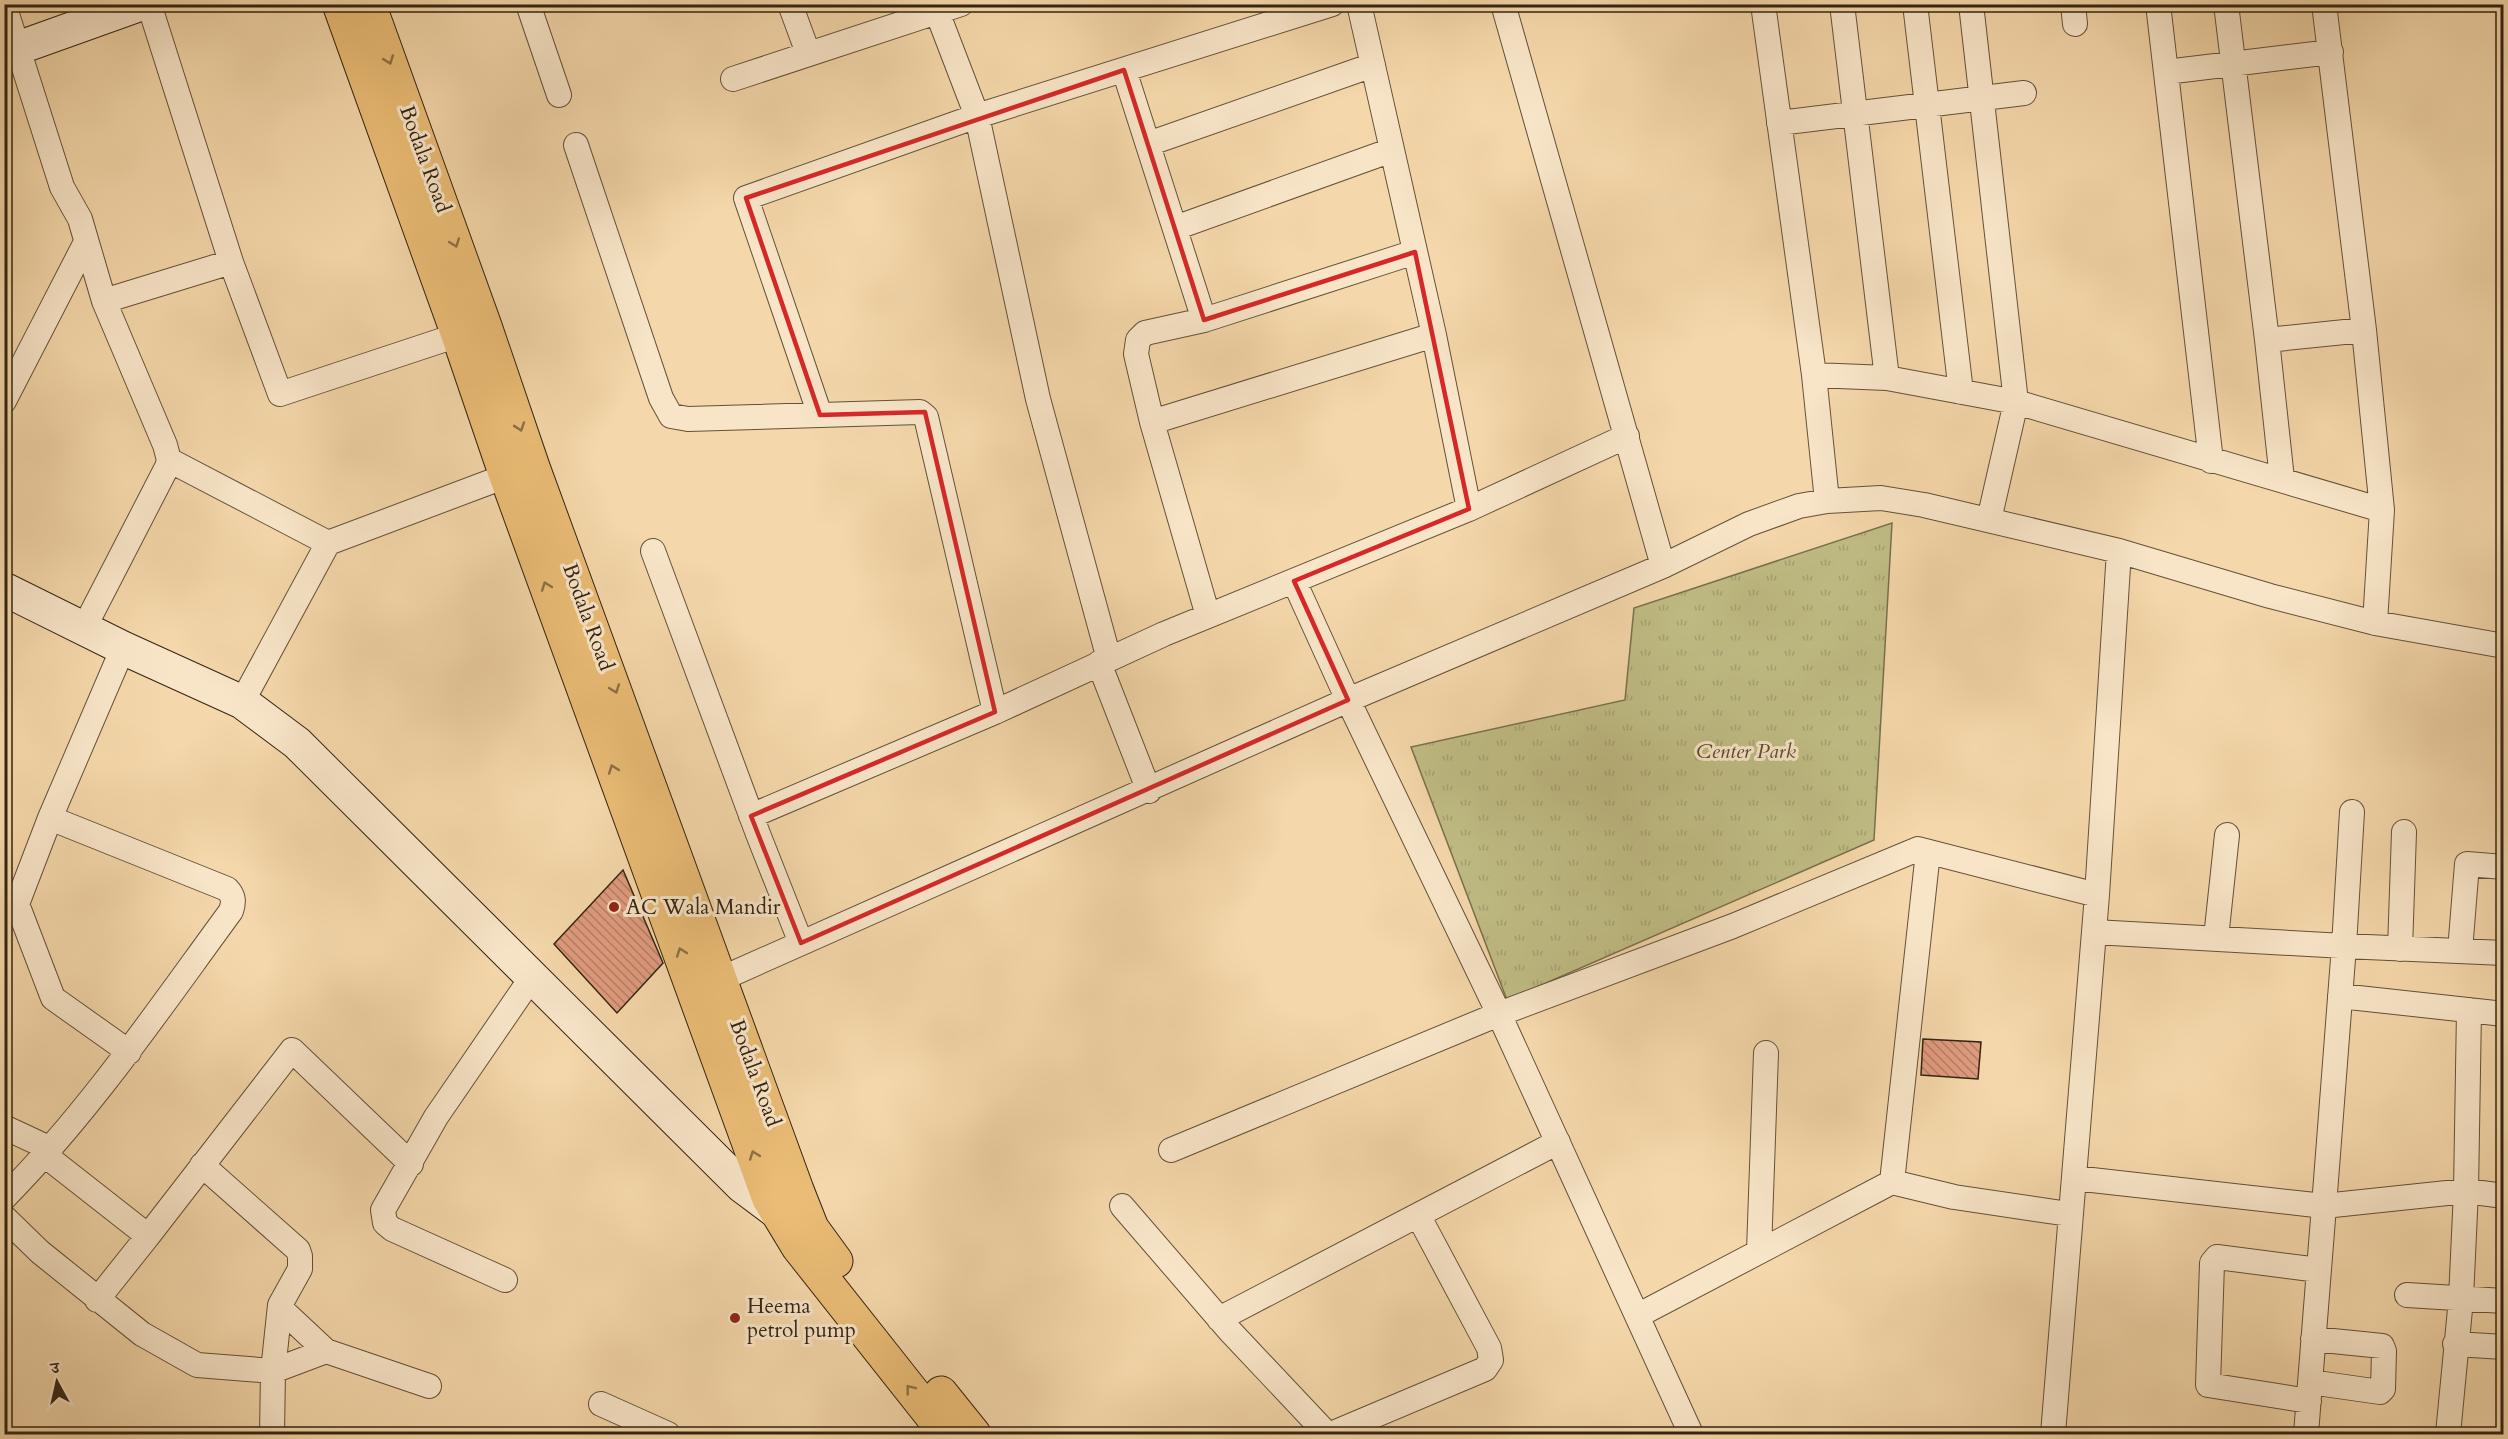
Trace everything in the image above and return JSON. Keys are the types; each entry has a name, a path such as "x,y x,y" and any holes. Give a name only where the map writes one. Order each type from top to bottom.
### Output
{"main road":[{"name":"Bodala Road","path":"339,4 506,476 707,985 812,1228 974,1434"},
{"name":"Bodala Road","path":"369,4 485,326 707,985 774,1210 798,1246 946,1434"}],"street":[{"path":"12,50 141,4"},
{"path":"149,4 231,262 280,394 458,335"},
{"path":"528,4 559,95"},
{"path":"790,4 808,53"},
{"path":"733,79 936,8 961,4"},
{"path":"820,415 746,198 977,116 1332,4"},
{"path":"1359,4 1434,335 1469,509"},
{"path":"1503,4 1663,566"},
{"path":"1763,4 1814,375 1827,501"},
{"path":"1842,4 1887,378"},
{"path":"1915,4 1961,392"},
{"path":"1971,4 2016,402 1989,520"},
{"path":"2158,4 2211,461"},
{"path":"2226,4 2282,479"},
{"path":"2324,4 2364,330 2382,510 2375,623"},
{"path":"4,5 12,50 62,187 80,219 104,301 165,444 169,460 84,628"},
{"path":"936,8 977,116 1038,399 1104,661 1149,791"},
{"path":"2166,72 2331,51"},
{"path":"1148,144 1373,65"},
{"path":"1124,70 1204,320"},
{"path":"1779,123 2024,93"},
{"path":"576,145 661,398 671,416 688,419 920,412 926,417 995,712"},
{"path":"1175,228 1392,150"},
{"path":"4,401 86,242"},
{"path":"1208,616 1152,422 1136,354 1138,340 1145,333 1204,320 1415,252"},
{"path":"104,301 231,262"},
{"path":"2267,340 2364,330"},
{"path":"1152,422 1434,335"},
{"path":"1814,375 1887,378 2016,402 2382,510"},
{"path":"751,816 995,712 1208,616 1469,509 1627,436"},
{"path":"169,460 328,543"},
{"path":"242,702 328,543 506,476"},
{"path":"707,985 1149,791 1348,700 1663,566 1749,524 1799,506 1827,501 1881,498 1924,505 2119,551 2270,596 2375,623 2504,646"},
{"path":"653,551 751,816 801,943"},
{"path":"2053,1434 2069,1214 2074,1178 2097,896 2119,551"},
{"path":"1294,581 1348,700 1499,1014 1691,1434"},
{"path":"4,588 123,648 242,702 297,743 742,1186 774,1210 812,1228"},
{"path":"123,648 50,818 17,904 53,998 129,1052"},
{"path":"2306,1434 2344,946 2352,812"},
{"path":"4,1198 48,1153 129,1052 231,911 234,903 233,894 227,889 50,818"},
{"path":"2400,949 2404,832"},
{"path":"2216,938 2227,835"},
{"path":"1171,1150 1499,1014 1732,926 1918,849 2097,896"},
{"path":"1892,1182 1928,852"},
{"path":"2460,951 2467,864 2504,867"},
{"path":"2094,932 2504,953"},
{"path":"505,1280 392,1229 383,1218 386,1202 411,1164 436,1117 532,977"},
{"path":"2340,996 2504,1014"},
{"path":"2448,1434 2461,1299 2466,1191 2469,1010"},
{"path":"97,1300 292,1050 411,1164"},
{"path":"1759,1251 1766,1053"},
{"path":"4,1127 48,1153 148,1236"},
{"path":"1219,1319 1558,1142"},
{"path":"202,1165 298,1250 300,1256 300,1269 280,1308 273,1371 272,1434"},
{"path":"2074,1178 2324,1206 2466,1191 2504,1196"},
{"path":"1638,1316 1892,1182 1954,1197 2069,1214"},
{"path":"1122,1206 1219,1319 1329,1434 1485,1369 1491,1360 1489,1348 1418,1215"},
{"path":"4,1217 40,1252 97,1300 142,1334 197,1365 273,1371 326,1351"},
{"path":"2313,1339 2382,1346 2384,1351 2383,1389 2380,1392 2309,1392 2208,1385 2212,1263 2217,1257 2319,1270"},
{"path":"2407,1295 2504,1301"},
{"path":"280,1308 326,1351 429,1386"},
{"path":"2456,1344 2504,1347"},
{"path":"601,1404 668,1434"}],"highlighted area":[{"path":"1124,70 1204,320 1415,252 1469,509 1294,581 1348,700 801,943 751,816 995,712 925,412 820,415 746,198"}],"green space":[{"name":"Center Park","path":"1892,523 1874,840 1507,1000 1411,747 1625,700 1634,608"}],"building":[{"name":"AC Wala Mandir","path":"623,870 663,963 617,1013 554,944"},
{"path":"1923,1039 1981,1042 1978,1079 1921,1075"}],"place":[{"name":"AC Wala Mandir","path":"614,907"},
{"name":"Heema petrol pump","path":"735,1318"}]}
